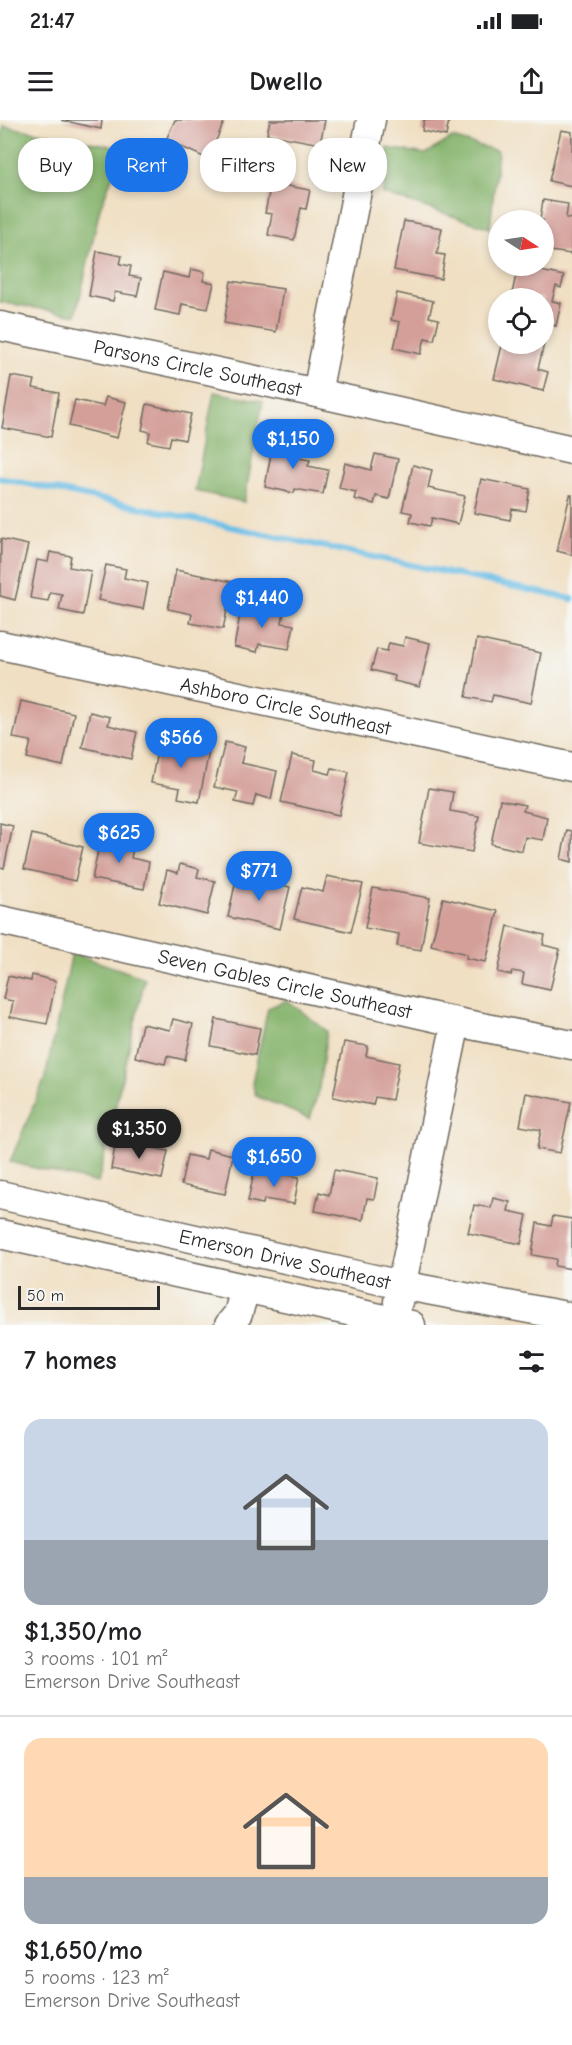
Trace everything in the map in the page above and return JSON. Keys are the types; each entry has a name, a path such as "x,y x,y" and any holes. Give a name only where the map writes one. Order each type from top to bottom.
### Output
{"street":[{"path":"317,393 372,120"},
{"name":"Parsons Circle Southeast","path":"0,326 572,450"},
{"name":"Ashboro Circle Southeast","path":"0,645 572,767"},
{"name":"Seven Gables Circle Southeast","path":"0,920 456,1022 572,1045"},
{"path":"399,1324 401,1285 456,1022"},
{"name":"Emerson Drive Southeast","path":"0,1195 401,1285 572,1317"},
{"name":"Emerson Drive Southeast","path":"0,1234 399,1324"},
{"path":"229,1325 238,1314 245,1289"}],"green space":[{"path":"4,126 69,138 18,138 18,192 93,192 93,142 105,145 106,192 100,208 76,315 0,302 0,147"},
{"path":"452,138 498,151 492,210 488,210 488,227 383,194 387,192 388,148 426,154"},
{"path":"214,392 263,401 244,502 195,491"},
{"path":"72,953 145,978 98,1183 10,1162 45,1078"},
{"path":"287,1000 327,1031 319,1088 310,1119 256,1096 252,1083 268,1008"}],"building":[{"path":"61,120 102,120 101,129"},
{"path":"175,120 224,122 217,138 200,138 200,155 188,150 188,138 167,138"},
{"path":"270,120 325,120 321,138 308,138 308,142 267,134"},
{"path":"424,120 449,120 446,136 422,131"},
{"path":"561,130 572,132 572,186 549,181"},
{"path":"296,187 310,192 306,209 301,208 294,240 268,235 272,214 265,213 269,192 296,192"},
{"path":"543,200 568,204 566,218 572,219 571,254 554,252 554,210 542,210"},
{"path":"404,221 442,228 437,254 445,255 441,279 394,270"},
{"path":"97,251 122,256 120,264 131,266 129,276 141,278 137,296 115,292 113,301 89,296"},
{"path":"191,269 205,272 203,281 214,283 208,309 182,304 180,315 155,310 163,272 189,278"},
{"path":"554,274 564,276 561,288 556,286 554,294 554,288 513,288 516,276 554,276"},
{"path":"231,281 283,289 276,332 224,323"},
{"path":"397,293 433,301 429,317 439,319 434,340 425,338 421,354 394,348 400,322 391,320"},
{"path":"554,301 561,303 556,326 554,326"},
{"path":"500,354 542,354 538,369 548,372 543,391 494,379"},
{"path":"11,376 35,380 33,388 59,393 51,437 2,428"},
{"path":"106,397 126,402 117,438 69,426 75,400 103,406"},
{"path":"147,404 191,414 185,440 171,437 169,446 148,442 150,432 142,430"},
{"path":"274,436 296,440 293,457 310,460 308,466 328,470 323,494 295,489 294,493 265,487"},
{"path":"375,454 398,459 389,499 376,496 374,504 354,499 356,492 339,488 345,463 371,470"},
{"path":"413,465 432,470 428,488 465,496 458,524 432,518 430,526 410,522 412,513 402,511"},
{"path":"481,479 530,489 526,511 512,509 510,520 474,513"},
{"path":"570,495 572,495 572,555 557,551"},
{"path":"1,539 28,545 15,600 0,596"},
{"path":"50,552 71,556 69,567 91,571 83,615 59,610 62,594 50,592 48,601 30,598 37,560 48,562"},
{"path":"106,565 126,569 124,578 148,583 143,609 98,600"},
{"path":"176,570 233,582 223,629 190,623 192,614 168,609"},
{"path":"242,604 284,611 282,623 294,625 289,649 259,644 257,652 234,647"},
{"path":"405,637 430,643 420,687 394,681 395,676 371,670 377,649 387,651 389,643 403,646"},
{"path":"477,639 541,653 531,703 493,695 491,702 466,697"},
{"path":"21,701 74,713 63,766 27,758 31,741 13,738"},
{"path":"90,712 110,717 108,725 137,732 131,759 82,747"},
{"path":"159,741 209,751 199,802 178,798 180,788 151,783"},
{"path":"225,742 245,747 241,763 277,771 271,799 256,795 253,806 235,802 238,792 214,787"},
{"path":"292,755 316,760 314,770 330,774 332,768 349,772 339,815 281,802"},
{"path":"429,788 453,792 450,811 479,816 472,852 419,843"},
{"path":"500,800 525,805 523,811 547,817 543,840 525,837 522,851 491,844"},
{"path":"0,823 13,826 4,868 0,867"},
{"path":"567,830 572,831 572,862 561,859"},
{"path":"32,834 83,847 75,881 24,869"},
{"path":"101,836 134,843 131,858 149,862 144,889 92,879"},
{"path":"180,864 199,869 197,877 215,881 207,915 159,903 167,870 178,873"},
{"path":"237,875 290,887 280,929 228,917"},
{"path":"327,876 363,884 351,932 294,919 302,887 323,892"},
{"path":"373,888 430,898 421,950 397,946 399,934 365,928"},
{"path":"443,898 498,911 486,962 466,958 467,954 431,945"},
{"path":"508,926 545,935 543,945 560,949 550,990 522,984 524,973 512,971 511,975 498,972"},
{"path":"32,975 56,981 47,1024 10,1017 13,1001 3,999 8,976 31,981"},
{"path":"173,1019 193,1024 185,1060 167,1056 165,1064 135,1057 142,1024 170,1030"},
{"path":"216,1019 260,1028 255,1055 211,1046"},
{"path":"344,1042 368,1046 366,1056 399,1063 392,1100 375,1097 373,1105 333,1097"},
{"path":"526,1093 571,1102 560,1153 537,1149 541,1130 520,1126"},
{"path":"116,1141 168,1151 162,1179 111,1169"},
{"path":"208,1149 233,1155 225,1194 181,1185 187,1155 206,1159"},
{"path":"334,1170 378,1178 374,1199 367,1198 363,1220 315,1211 319,1192 329,1195"},
{"path":"254,1172 278,1177 278,1173 299,1177 294,1204 264,1199 263,1204 248,1201"},
{"path":"493,1198 510,1202 508,1211 527,1215 521,1244 468,1233 474,1205 491,1208"},
{"path":"553,1216 572,1219 572,1269 555,1266 556,1259 532,1255 537,1223 551,1226"}],"waterway":[{"path":"0,478 572,599"}]}
